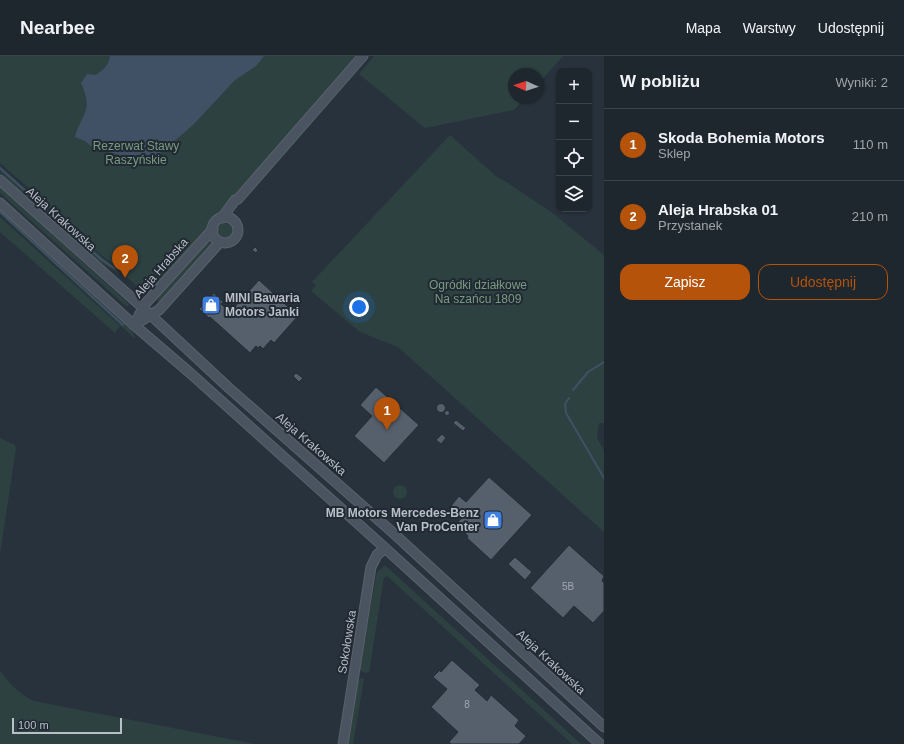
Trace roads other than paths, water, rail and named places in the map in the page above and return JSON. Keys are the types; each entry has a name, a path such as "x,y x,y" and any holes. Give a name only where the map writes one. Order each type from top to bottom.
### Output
{"main road":[{"path":"222,218 229,218 234,222 238,230 235,239 229,242 220,242 214,237 213,229 216,222 222,218 233,203 363,56"},
{"name":"Aleja Krakowska","path":"0,180 142,307 230,389 391,530 604,727"},
{"path":"234,222 238,199"},
{"path":"0,203 134,325 184,367 385,548 600,744"},
{"name":"Aleja Hrabska","path":"134,325 142,307 213,229"},
{"name":"Aleja Hrabska","path":"134,325 159,310 220,242"},
{"path":"146,335 150,329 155,327 166,330"},
{"name":"Sokołowska","path":"343,744 371,567 377,556 385,548"}],"water":[{"path":"110,56 264,56 256,66 235,80 193,125 157,156 152,164 134,156 120,155 93,148 85,141 75,137 86,112 87,106 87,100 81,83 87,74 96,75 103,69 107,65"}],"waterway":[{"path":"0,168 102,260 114,268"},
{"path":"0,212 123,325"},
{"path":"573,390 588,372 604,362"},
{"path":"569,398 565,404 566,413 604,478"}],"place":[{"name":"Aleja Hrabska 01","path":"125,278"},
{"name":"MINI Bawaria Motors Janki","path":"211,305"},
{"name":"Skoda Bohemia Motors","path":"387,430"},
{"name":"MB Motors Mercedes-Benz Van ProCenter","path":"493,520"}],"park label":[{"name":"Rezerwat Stawy Raszyńskie","path":"136,153"},
{"name":"Ogródki działkowe Na szańcu 1809","path":"478,292"}]}
